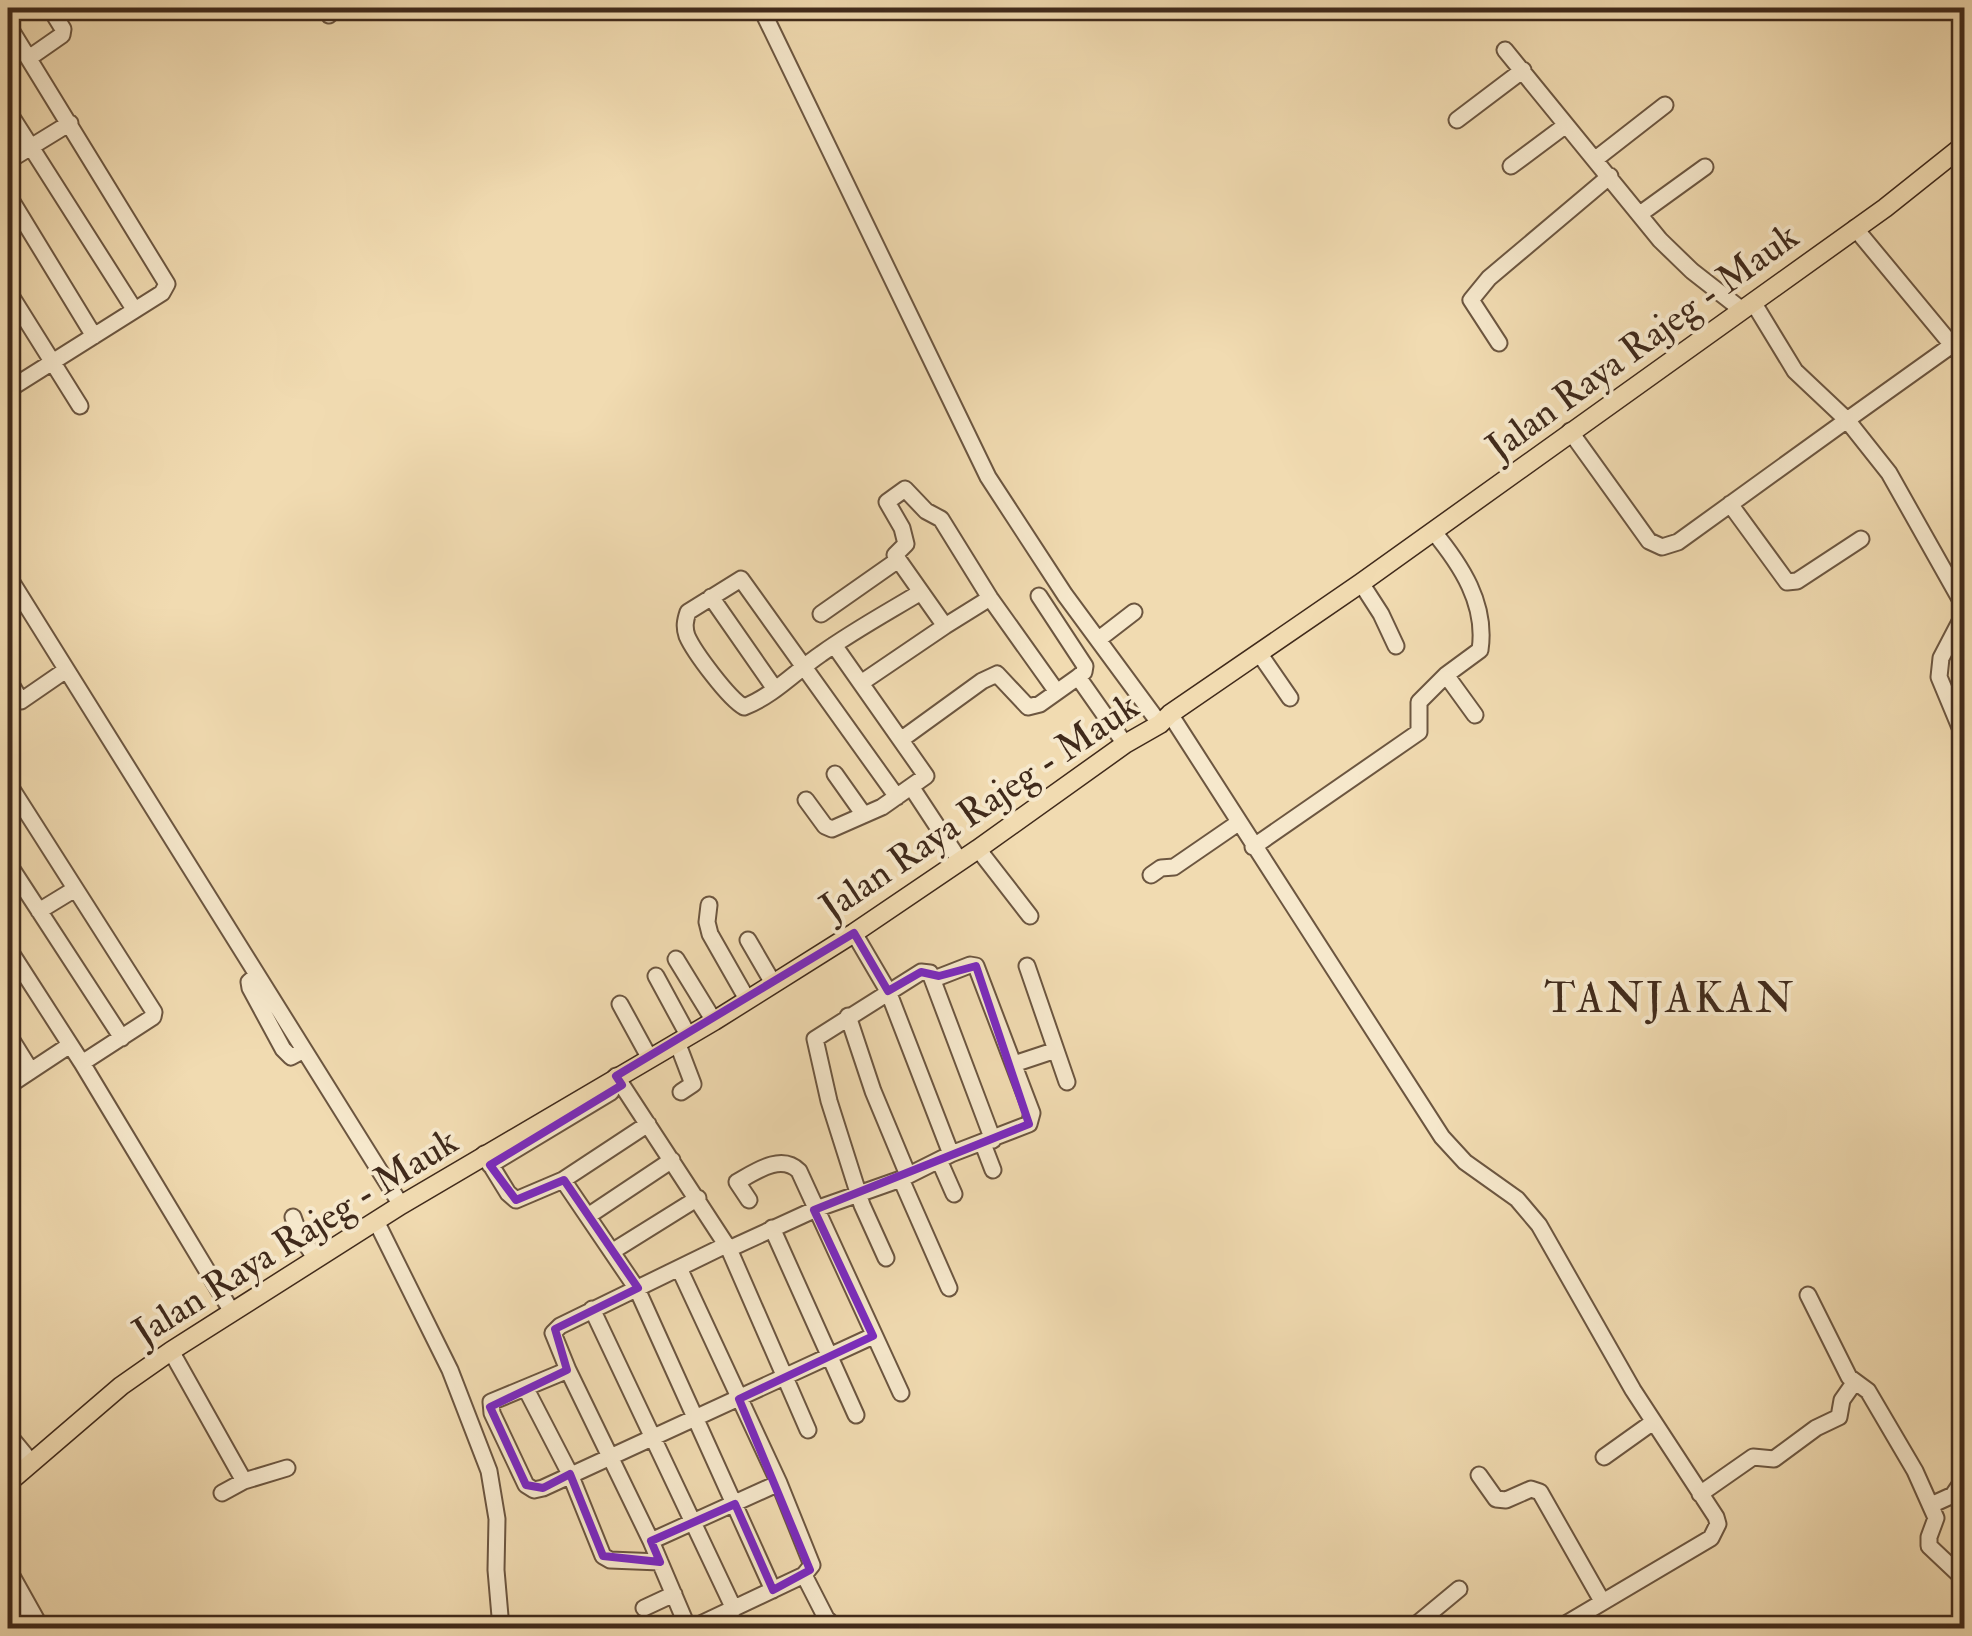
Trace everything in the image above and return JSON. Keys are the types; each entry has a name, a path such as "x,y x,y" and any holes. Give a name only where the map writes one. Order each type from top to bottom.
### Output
{"main road":[{"name":"Jalan Raya Rajeg - Mauk","path":"8,1483 121,1386 171,1351 400,1205 487,1160 619,1080 649,1057 714,1021 978,849 1361,583 1963,149"}],"street":[{"path":"8,17 24,8"},
{"path":"29,58 62,36 63,29 50,8"},
{"path":"761,8 988,477 1064,595 1165,719 1238,823 1442,1137 1465,1162 1517,1199 1539,1225 1653,1422 1716,1516 1718,1524 1711,1538 1559,1628"},
{"path":"8,25 167,284 162,294 8,390"},
{"path":"1505,50 1676,257 1748,306 1796,371 1847,420 1889,474 1964,606"},
{"path":"1458,120 1523,70"},
{"path":"1596,158 1666,105"},
{"path":"8,111 134,309"},
{"path":"8,161 70,124"},
{"path":"1511,166 1566,125"},
{"path":"1640,214 1705,167"},
{"path":"1498,343 1472,296 1610,176"},
{"path":"8,198 94,336"},
{"path":"1570,431 1649,542 1656,546 1678,542 1847,420 1958,350 1855,228"},
{"path":"8,291 80,406"},
{"path":"945,626 898,560 896,552 906,544 887,500 905,489 926,511 941,519 990,598 1057,692"},
{"path":"1730,504 1786,582 1798,582 1861,538"},
{"path":"1253,848 1419,732 1419,702 1446,675 1480,650 1482,628 1465,574 1433,531"},
{"path":"822,614 898,560"},
{"path":"8,576 400,1205"},
{"path":"897,797 803,668 741,579 688,612 684,626 692,644 738,705 750,704 775,689 803,668 834,645 921,592"},
{"path":"1361,583 1382,614 1396,646"},
{"path":"902,739 993,675 1002,677 1028,707 1040,704 1084,672 1085,666 1040,596"},
{"path":"710,597 775,689"},
{"path":"862,683 990,598"},
{"path":"1099,639 1134,612"},
{"path":"1964,614 1941,658 1939,677 1964,737"},
{"path":"806,800 828,829 897,797 924,780 926,771 834,645"},
{"path":"1259,653 1290,698"},
{"path":"8,680 21,701 66,670"},
{"path":"1446,675 1475,715"},
{"path":"1078,678 1124,744"},
{"path":"835,774 864,815"},
{"path":"8,783 154,1012 82,1064"},
{"path":"912,788 960,861"},
{"path":"1150,875 1161,868 1174,867 1238,823"},
{"path":"978,849 1030,916"},
{"path":"8,863 122,1038"},
{"path":"8,897 24,888"},
{"path":"39,911 74,889"},
{"path":"709,905 710,934 748,999"},
{"path":"854,932 888,992 954,1194"},
{"path":"748,940 773,983"},
{"path":"8,948 232,1312"},
{"path":"676,959 714,1021"},
{"path":"679,1268 812,1562 812,1568 804,1575 690,1628 553,1333 592,1308 679,1268 816,1209 861,1192 905,1177 945,1157 1022,1129 1032,1113 976,966 930,975 888,992 819,1034 814,1043 828,1100 861,1192 865,1213 886,1258"},
{"path":"1026,966 1068,1082"},
{"path":"930,975 988,1142 994,1170"},
{"path":"656,976 682,1038 694,1084 681,1092"},
{"path":"620,1004 649,1057"},
{"path":"848,1016 949,1288"},
{"path":"8,1034 32,1071"},
{"path":"8,1086 70,1046"},
{"path":"1014,1064 1056,1050"},
{"path":"619,1080 728,1247 808,1430"},
{"path":"487,1160 516,1200 564,1180 648,1124"},
{"path":"588,1216 672,1160"},
{"path":"748,1200 737,1182 785,1162 799,1171 901,1393"},
{"path":"564,1180 637,1289 773,1590"},
{"path":"613,1252 698,1198"},
{"path":"293,1217 316,1260"},
{"path":"376,1221 450,1370 489,1471 497,1519 496,1570 502,1628"},
{"path":"772,1228 856,1415"},
{"path":"1808,1295 1854,1384 1868,1391 1915,1470 1936,1518 1929,1546 1964,1579"},
{"path":"592,1308 734,1609"},
{"path":"568,1370 494,1400 490,1407 521,1479 534,1490 872,1336"},
{"path":"171,1351 244,1481"},
{"path":"1700,1494 1753,1457 1774,1459 1816,1428 1839,1417 1842,1400 1854,1384"},
{"path":"526,1389 570,1474 602,1556 610,1560 660,1562"},
{"path":"1604,1457 1653,1422"},
{"path":"8,1434 31,1462"},
{"path":"222,1493 244,1481 287,1468"},
{"path":"1479,1475 1496,1499 1506,1500 1531,1489 1540,1492 1602,1601"},
{"path":"1931,1505 1953,1496 1964,1479"},
{"path":"651,1541 779,1483"},
{"path":"8,1570 41,1628"},
{"path":"804,1575 836,1628"},
{"path":"1419,1626 1459,1589"},
{"path":"644,1608 674,1594"},
{"path":"8,1625 27,1604"}],"highlighted area":[{"path":"854,933 888,991 921,972 939,976 976,966 1029,1124 814,1210 873,1336 739,1399 810,1570 773,1590 735,1504 651,1541 660,1562 603,1556 570,1474 543,1488 526,1485 490,1407 567,1370 555,1329 638,1288 564,1180 516,1200 490,1165 622,1085 616,1076"}],"district":[{"name":"TANJAKAN","path":"1670,997"}]}
